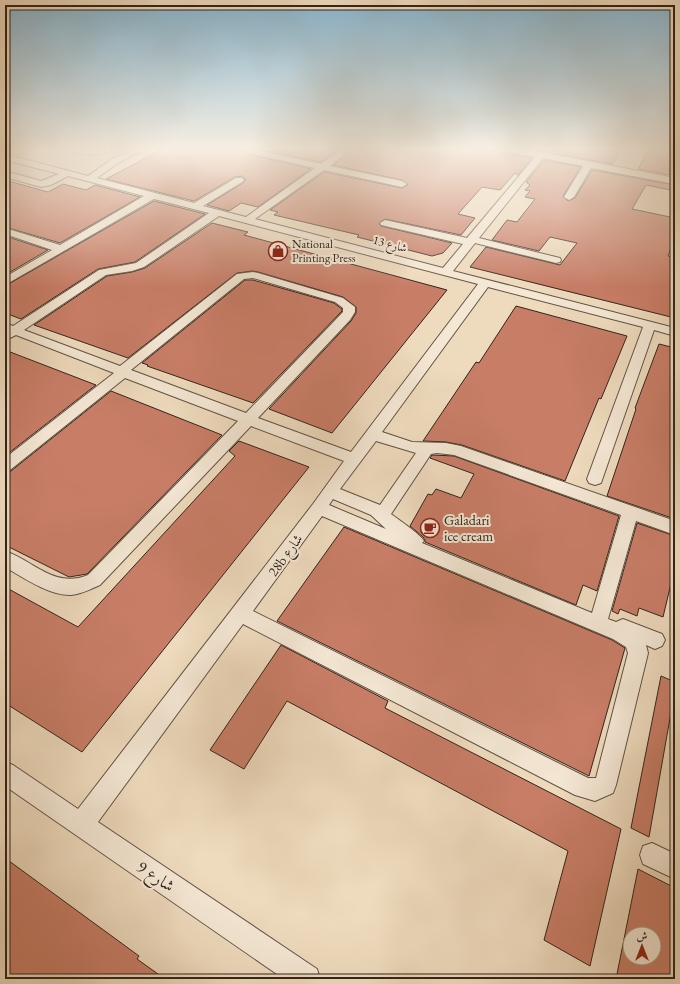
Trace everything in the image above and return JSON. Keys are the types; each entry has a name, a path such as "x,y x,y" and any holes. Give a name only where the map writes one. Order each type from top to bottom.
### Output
{"street":[{"path":"5,282 151,196"},
{"name":"شارع 13","path":"157,196 675,332"},
{"path":"196,206 213,196"},
{"path":"248,220 282,196"},
{"path":"446,272 470,240 507,196"},
{"path":"8,332 103,272 132,268 140,265 218,212"},
{"path":"385,222 556,260"},
{"path":"5,231 60,249"},
{"path":"5,466 241,276 258,276 339,300 346,303 349,307 349,312 346,317 94,580 80,586 65,588 5,558"},
{"name":"28b شارع","path":"82,825 241,614 353,459 485,282"},
{"path":"595,479 650,325"},
{"path":"8,332 123,372 353,459"},
{"path":"372,434 410,446 456,450 675,528"},
{"path":"382,515 426,448"},
{"path":"330,491 370,507 413,540 655,640"},
{"path":"241,614 583,787 595,790 601,789 605,785 638,653 636,644 633,640 620,633 319,508"},
{"path":"600,617 630,512"},
{"name":"شارع 9","path":"5,773 308,979"},
{"path":"652,855 675,867"}],"building":[{"path":"5,196 140,197 60,243 5,227"},
{"path":"174,196 203,196 194,201"},
{"path":"222,196 273,196 258,207 241,203 229,211 207,205"},
{"path":"290,196 474,196 458,214 475,218 461,235 385,219 379,223 381,226 452,243 443,253 432,256 357,237 359,235 274,215 278,212 270,210"},
{"path":"563,196 568,201 576,196 640,196 632,209 675,218 675,238 668,256 675,258 675,318 470,267 486,247 560,265 577,243 550,237 539,251 492,240 507,220 517,222 535,199 525,197"},
{"path":"154,201 205,214 135,262 98,269 21,319 5,313 5,286"},
{"path":"212,223 248,232 244,235 447,290 332,433 269,409 351,321 356,313 356,307 343,297 258,272 253,271 237,273 128,358 34,325 107,276 132,272 145,268"},
{"path":"5,236 48,250 5,275"},
{"path":"245,280 253,280 334,303 342,309 342,311 253,403 142,363"},
{"path":"516,306 627,336 601,399 599,398 565,481 462,445 446,442 423,441 476,362 479,363"},
{"path":"659,344 675,348 675,519 607,496 636,409 635,408"},
{"path":"5,350 96,385 5,456"},
{"path":"111,391 222,435 87,574 69,577 5,545 5,473 11,471"},
{"path":"239,441 309,467 82,752 5,703 5,587 78,627 235,456 229,451"},
{"path":"432,455 454,456 619,516 597,591 583,585 576,605 425,542 423,537 410,526 428,494 432,495 436,489 461,498 474,474 430,458"},
{"path":"637,523 675,536 675,567 663,617 639,608 637,616 620,609 618,614 612,611"},
{"path":"344,527 612,640 625,648 589,776 277,621"},
{"path":"281,645 388,701 385,708 621,829 590,966 544,940 568,851 287,701 244,769 210,750"},
{"path":"661,676 675,682 675,690 649,837 631,828"},
{"path":"5,858 139,956 137,959 165,979 5,979"},
{"path":"638,869 675,888 675,979 616,979 622,949 622,966 662,966 662,926 627,926"}],"place":[{"name":"National Printing Press","path":"278,251"},
{"name":"Galadari ice cream","path":"430,528"}]}
